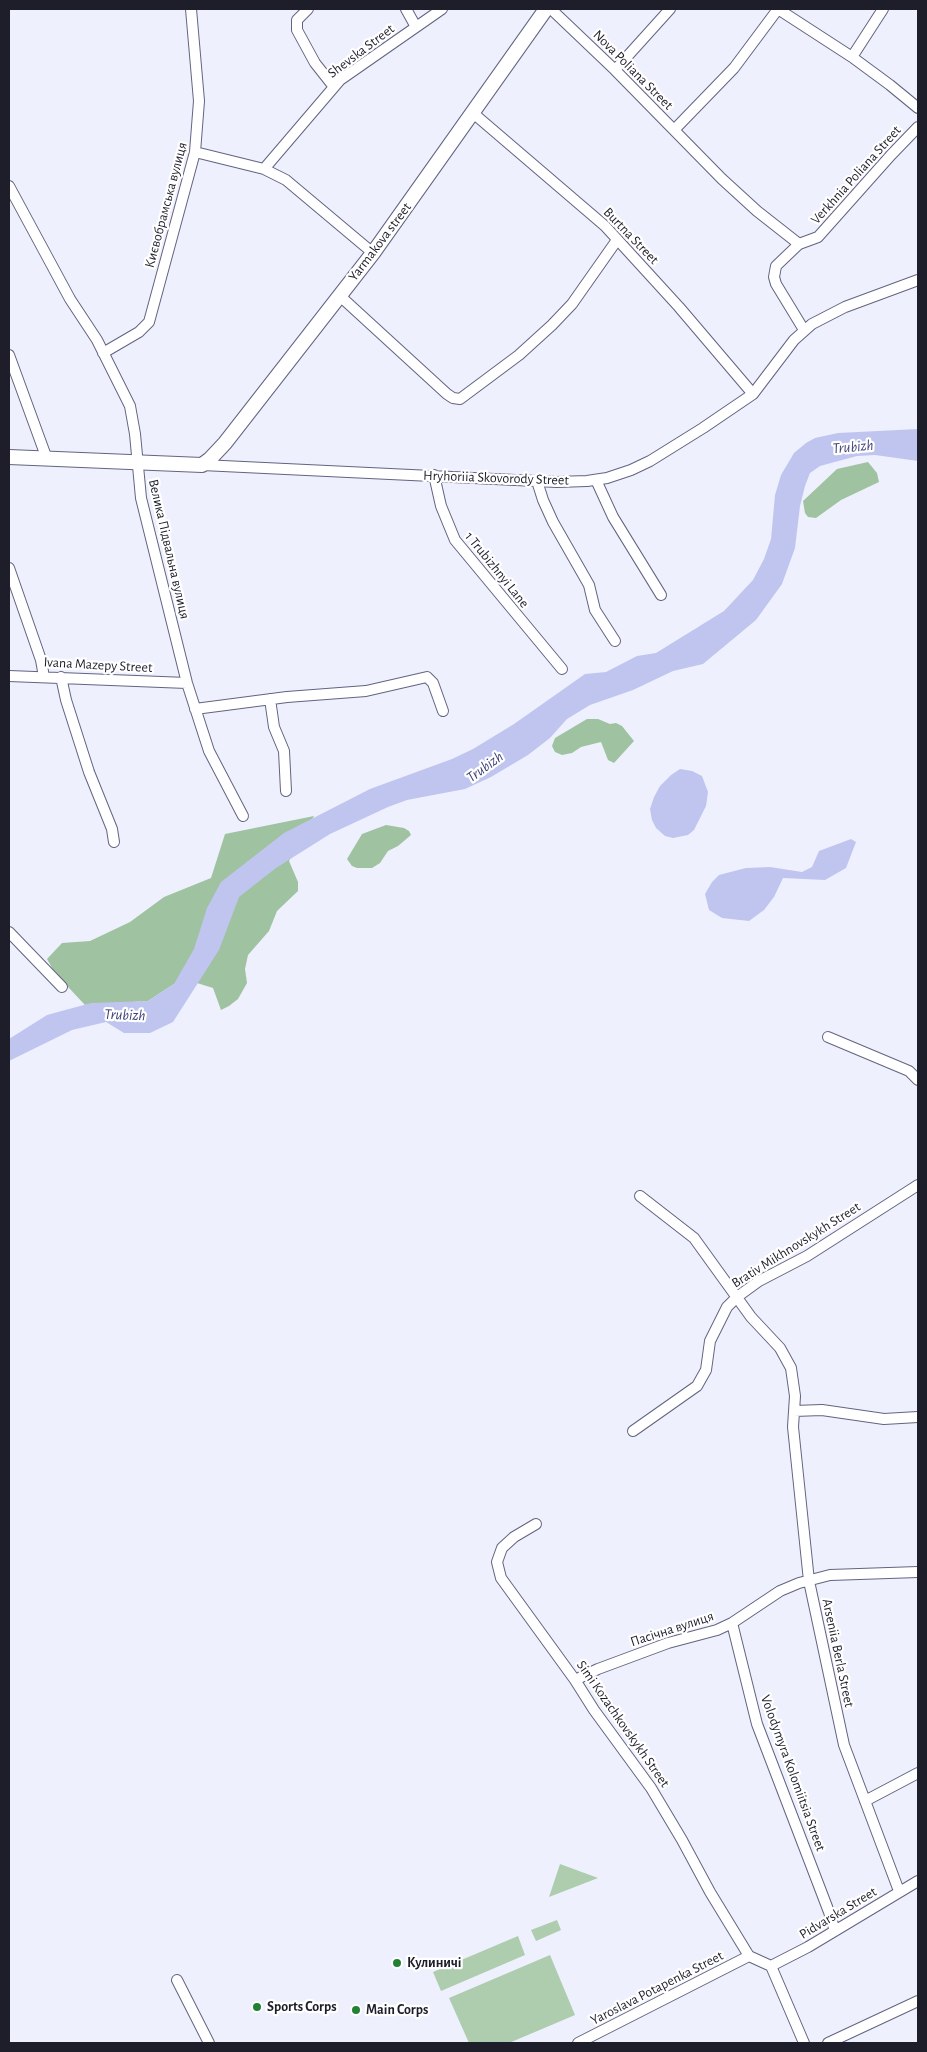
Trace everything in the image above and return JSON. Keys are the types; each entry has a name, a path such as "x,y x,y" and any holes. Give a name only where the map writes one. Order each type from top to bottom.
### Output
{"street":[{"name":"Києвобрамська вулиця","path":"103,353 139,332 149,322 196,152 198,101 192,9"},
{"path":"308,9 299,17 296,30 315,63 334,87"},
{"path":"406,9 416,27"},
{"name":"Shevska Street","path":"264,169 340,80 442,9"},
{"name":"Yarmakova street","path":"202,465 225,443 373,253 546,9"},
{"name":"Nova Poliana Street","path":"551,9 615,70 699,158 738,195 799,244"},
{"path":"615,70 670,9"},
{"path":"778,9 852,57 918,108"},
{"name":"Nova Poliana Street","path":"674,130 734,68 778,9"},
{"path":"852,57 883,9"},
{"name":"Burtna Street","path":"473,113 605,226 684,313 753,394"},
{"name":"Verkhnia Poliana Street","path":"804,330 780,290 774,277 774,269 778,262 799,244 818,237 918,127"},
{"path":"196,152 264,169 286,180 373,253"},
{"name":"Велика Підвальна вулиця","path":"9,186 70,299 97,340 130,406 135,434 141,498 186,683 216,768 243,816"},
{"path":"340,296 447,394 460,399 519,355 557,320 572,304 617,240"},
{"name":"Hryhoriia Skovorody Street","path":"9,457 537,480 596,480 620,474 650,461 753,394 785,351 804,330 845,307 918,280"},
{"path":"9,355 47,459"},
{"name":"1 Trubizhnyi Lane","path":"434,475 440,506 455,540 562,669"},
{"path":"537,480 547,509 592,592 595,610 615,641"},
{"path":"596,480 613,517 661,594"},
{"path":"9,568 41,660 44,677"},
{"name":"Ivana Mazepy Street","path":"9,676 186,683"},
{"path":"61,677 66,700 89,772 112,829 114,842"},
{"path":"195,710 270,699 366,691 427,677 433,683 443,711"},
{"path":"270,699 274,727 284,751 286,791"},
{"path":"9,932 62,988"},
{"path":"828,1037 910,1071 918,1080"},
{"name":"Brativ Mikhnovskykh Street","path":"633,1431 697,1386 706,1370 710,1341 727,1307 737,1297 751,1286 807,1256 918,1185"},
{"name":"Arseniia Berla Street","path":"640,1196 694,1238 755,1321 774,1340 788,1362 795,1386 793,1427 809,1580 844,1745 899,1891"},
{"path":"794,1411 822,1410 884,1419 918,1417"},
{"name":"Simi Kozachkovskykh Street","path":"536,1524 514,1537 502,1548 498,1558 499,1572 504,1583 576,1680 594,1710 669,1816 710,1892 749,1956"},
{"name":"Пасічна вулиця","path":"576,1680 598,1669 668,1643 708,1633 732,1622 780,1590 809,1580 830,1575 918,1572"},
{"name":"Volodymyra Kolomiitsia Street","path":"732,1622 757,1724 835,1931"},
{"path":"865,1801 918,1773"},
{"name":"Pidvarska Street","path":"771,1966 790,1958 918,1881"},
{"path":"749,1956 771,1966 804,2043"},
{"name":"Yaroslava Potapenka Street","path":"578,2043 749,1956"},
{"path":"177,1980 209,2043"},
{"path":"828,2043 918,2001"}],"green space":[{"path":"868,462 877,473 879,482 841,500 816,518 808,517 805,513 803,501 837,469"},
{"path":"587,719 598,719 610,724 616,723 622,726 634,741 614,763 608,760 601,742 581,747 572,753 562,755 555,752 552,746 555,738"},
{"path":"314,816 289,861 298,882 298,891 277,911 269,931 248,955 245,969 247,983 238,999 229,1006 221,1010 213,988 197,983 174,984 148,1001 85,1005 55,973 47,959 62,943 90,941 130,922 164,897 211,878 225,834"},
{"path":"386,825 404,828 411,835 398,846 388,851 380,863 372,868 352,866 347,859 362,834"},
{"path":"560,1864 598,1878 549,1897"},
{"path":"557,1920 561,1930 536,1941 531,1930"},
{"path":"518,1936 525,1955 441,1991 433,1972"},
{"path":"550,1955 575,2015 509,2043 469,2043 449,1998"}],"water":[{"name":"Trubizh","path":"918,429 918,461 875,455 857,456 820,466 810,473 800,506 795,548 782,584 756,620 703,664 673,671 633,690 590,705 567,719 550,738 528,755 491,777 465,789 407,800 388,807 330,834 276,868 239,897 219,950 173,1022 150,1033 124,1033 106,1022 72,1030 9,1061 9,1039 47,1015 91,1003 148,1001 174,984 194,949 207,908 221,882 284,833 370,789 452,759 473,749 514,724 585,674 606,672 637,656 656,653 724,611 753,580 764,559 771,539 775,495 781,475 794,453 806,443 815,438 838,433"},
{"path":"680,769 692,771 702,776 708,792 706,806 694,830 688,835 673,838 665,836 656,828 650,809 660,786"},
{"path":"851,839 856,842 846,868 825,880 783,878 774,897 764,910 749,921 722,918 709,910 705,894 719,875 746,868 770,867 802,872 812,867 819,851"}],"place":[{"name":"Кулиничі","path":"397,1963"},
{"name":"Sports Corps","path":"257,2007"},
{"name":"Main Corps","path":"356,2010"}]}
